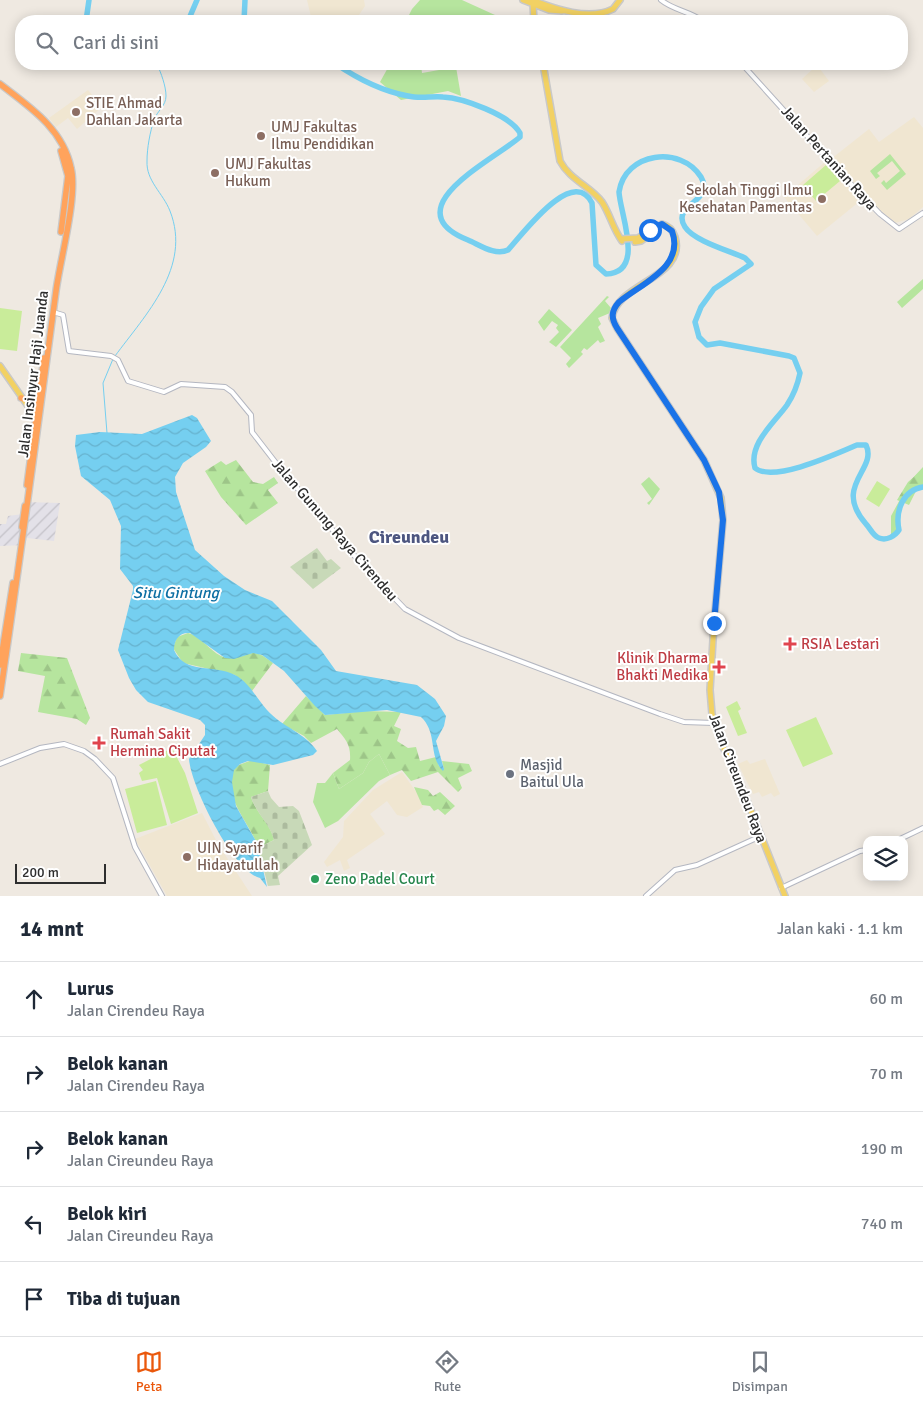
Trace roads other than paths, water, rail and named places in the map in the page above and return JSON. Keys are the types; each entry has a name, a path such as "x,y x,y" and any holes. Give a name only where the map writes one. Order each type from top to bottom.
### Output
{"highway":[{"name":"Jalan Insinyur Haji Juanda","path":"0,84 33,108 45,120 64,149 72,170 73,182 20,546 0,665"},
{"name":"Jalan Insinyur Haji Juanda","path":"0,88 30,109 42,122 62,151 68,171 67,191 39,396 25,536 0,696"},
{"path":"21,398 31,401 39,396"}],"main road":[{"path":"523,0 565,11 606,12 613,9 620,0"},
{"path":"532,2 533,15"},
{"name":"Jalan Cireundeu Raya","path":"544,70 560,162 568,174 591,191 603,204 625,240 633,241 656,226 668,226 672,231 676,247 672,260 619,302 613,311 612,318 704,460 721,498 722,541 714,611 710,690 714,723 785,896"},
{"path":"0,366 37,419"}],"street":[{"path":"661,0 669,7 694,15"},
{"name":"Jalan Pertanian Raya","path":"748,70 844,177 886,219 899,229 923,212"},
{"name":"Jalan Gunung Raya Cirendeu","path":"53,312 64,315 69,351 114,358 128,381 166,392 181,384 222,386 231,390 252,416 252,433 276,463 358,560 411,614 445,632 512,660 660,714 684,722 714,723"},
{"path":"0,764 40,748 64,744 84,751 96,759 110,774 115,783 135,847 162,896"},
{"path":"906,836 923,828"},
{"path":"646,896 675,870 697,865 761,836"},
{"path":"782,888 863,851"}],"water":[{"name":"Situ Gintung","path":"192,415 197,418 211,441 206,447 183,463 175,477 176,492 195,550 224,576 245,590 272,601 321,650 336,671 417,685 435,699 446,716 444,726 436,741 443,771 438,765 430,730 421,717 387,710 325,715 284,671 262,655 253,653 234,659 225,658 190,633 180,635 175,643 174,650 179,658 193,666 227,672 240,678 249,686 263,706 273,716 306,739 317,751 313,755 273,765 248,761 240,764 234,770 232,782 236,806 257,843 267,887 260,878 238,861 216,827 197,789 189,759 205,735 205,725 200,720 148,702 136,690 129,678 118,650 133,590 133,586 120,569 121,526 110,500 81,476 75,446 76,435 100,432 142,434"}],"waterway":[{"path":"87,15 89,0"},
{"path":"191,15 197,0"},
{"path":"244,15 245,0"},
{"path":"115,356 140,324 162,289 175,251 175,232 170,211 152,181 147,168 151,130 155,117 165,103 166,96 160,70"},
{"path":"345,70 379,88 398,94 412,97 452,98 474,104 497,114 515,126 520,133 520,137 472,171 456,185 444,200 440,214 447,228 493,251 508,250 536,219 561,197 573,192 584,193 592,203 596,265 606,274 618,271 625,264 628,253 626,227 619,192 623,179 632,168 642,161 655,158 668,157 681,160 692,167 701,177 704,185 703,192 699,198 683,213 682,219 685,227 696,237 745,258 751,264 714,289 701,307 695,322 699,337 707,345 720,343 789,356 794,358 800,373 789,401 764,434 755,450 755,468 764,472 790,470 857,445 866,445 868,454 854,488 853,499 857,510 866,524 875,536 882,539 893,536 899,530 898,516 902,502 910,492 923,487"},
{"path":"107,433 103,383 113,359"}],"place":[{"name":"STIE Ahmad Dahlan Jakarta","path":"76,112"},
{"name":"UMJ Fakultas Ilmu Pendidikan","path":"261,136"},
{"name":"UMJ Fakultas Hukum","path":"215,173"},
{"name":"Sekolah Tinggi Ilmu Kesehatan Pamentas","path":"822,199"},
{"name":"RSIA Lestari","path":"790,644"},
{"name":"Klinik Dharma Bhakti Medika","path":"719,667"},
{"name":"Rumah Sakit Hermina Ciputat","path":"99,743"},
{"name":"Masjid Baitul Ula","path":"510,774"},
{"name":"UIN Syarif Hidayatullah","path":"187,857"},
{"name":"Zeno Padel Court","path":"315,879"}],"district":[{"name":"Cireundeu","path":"409,537"}]}
